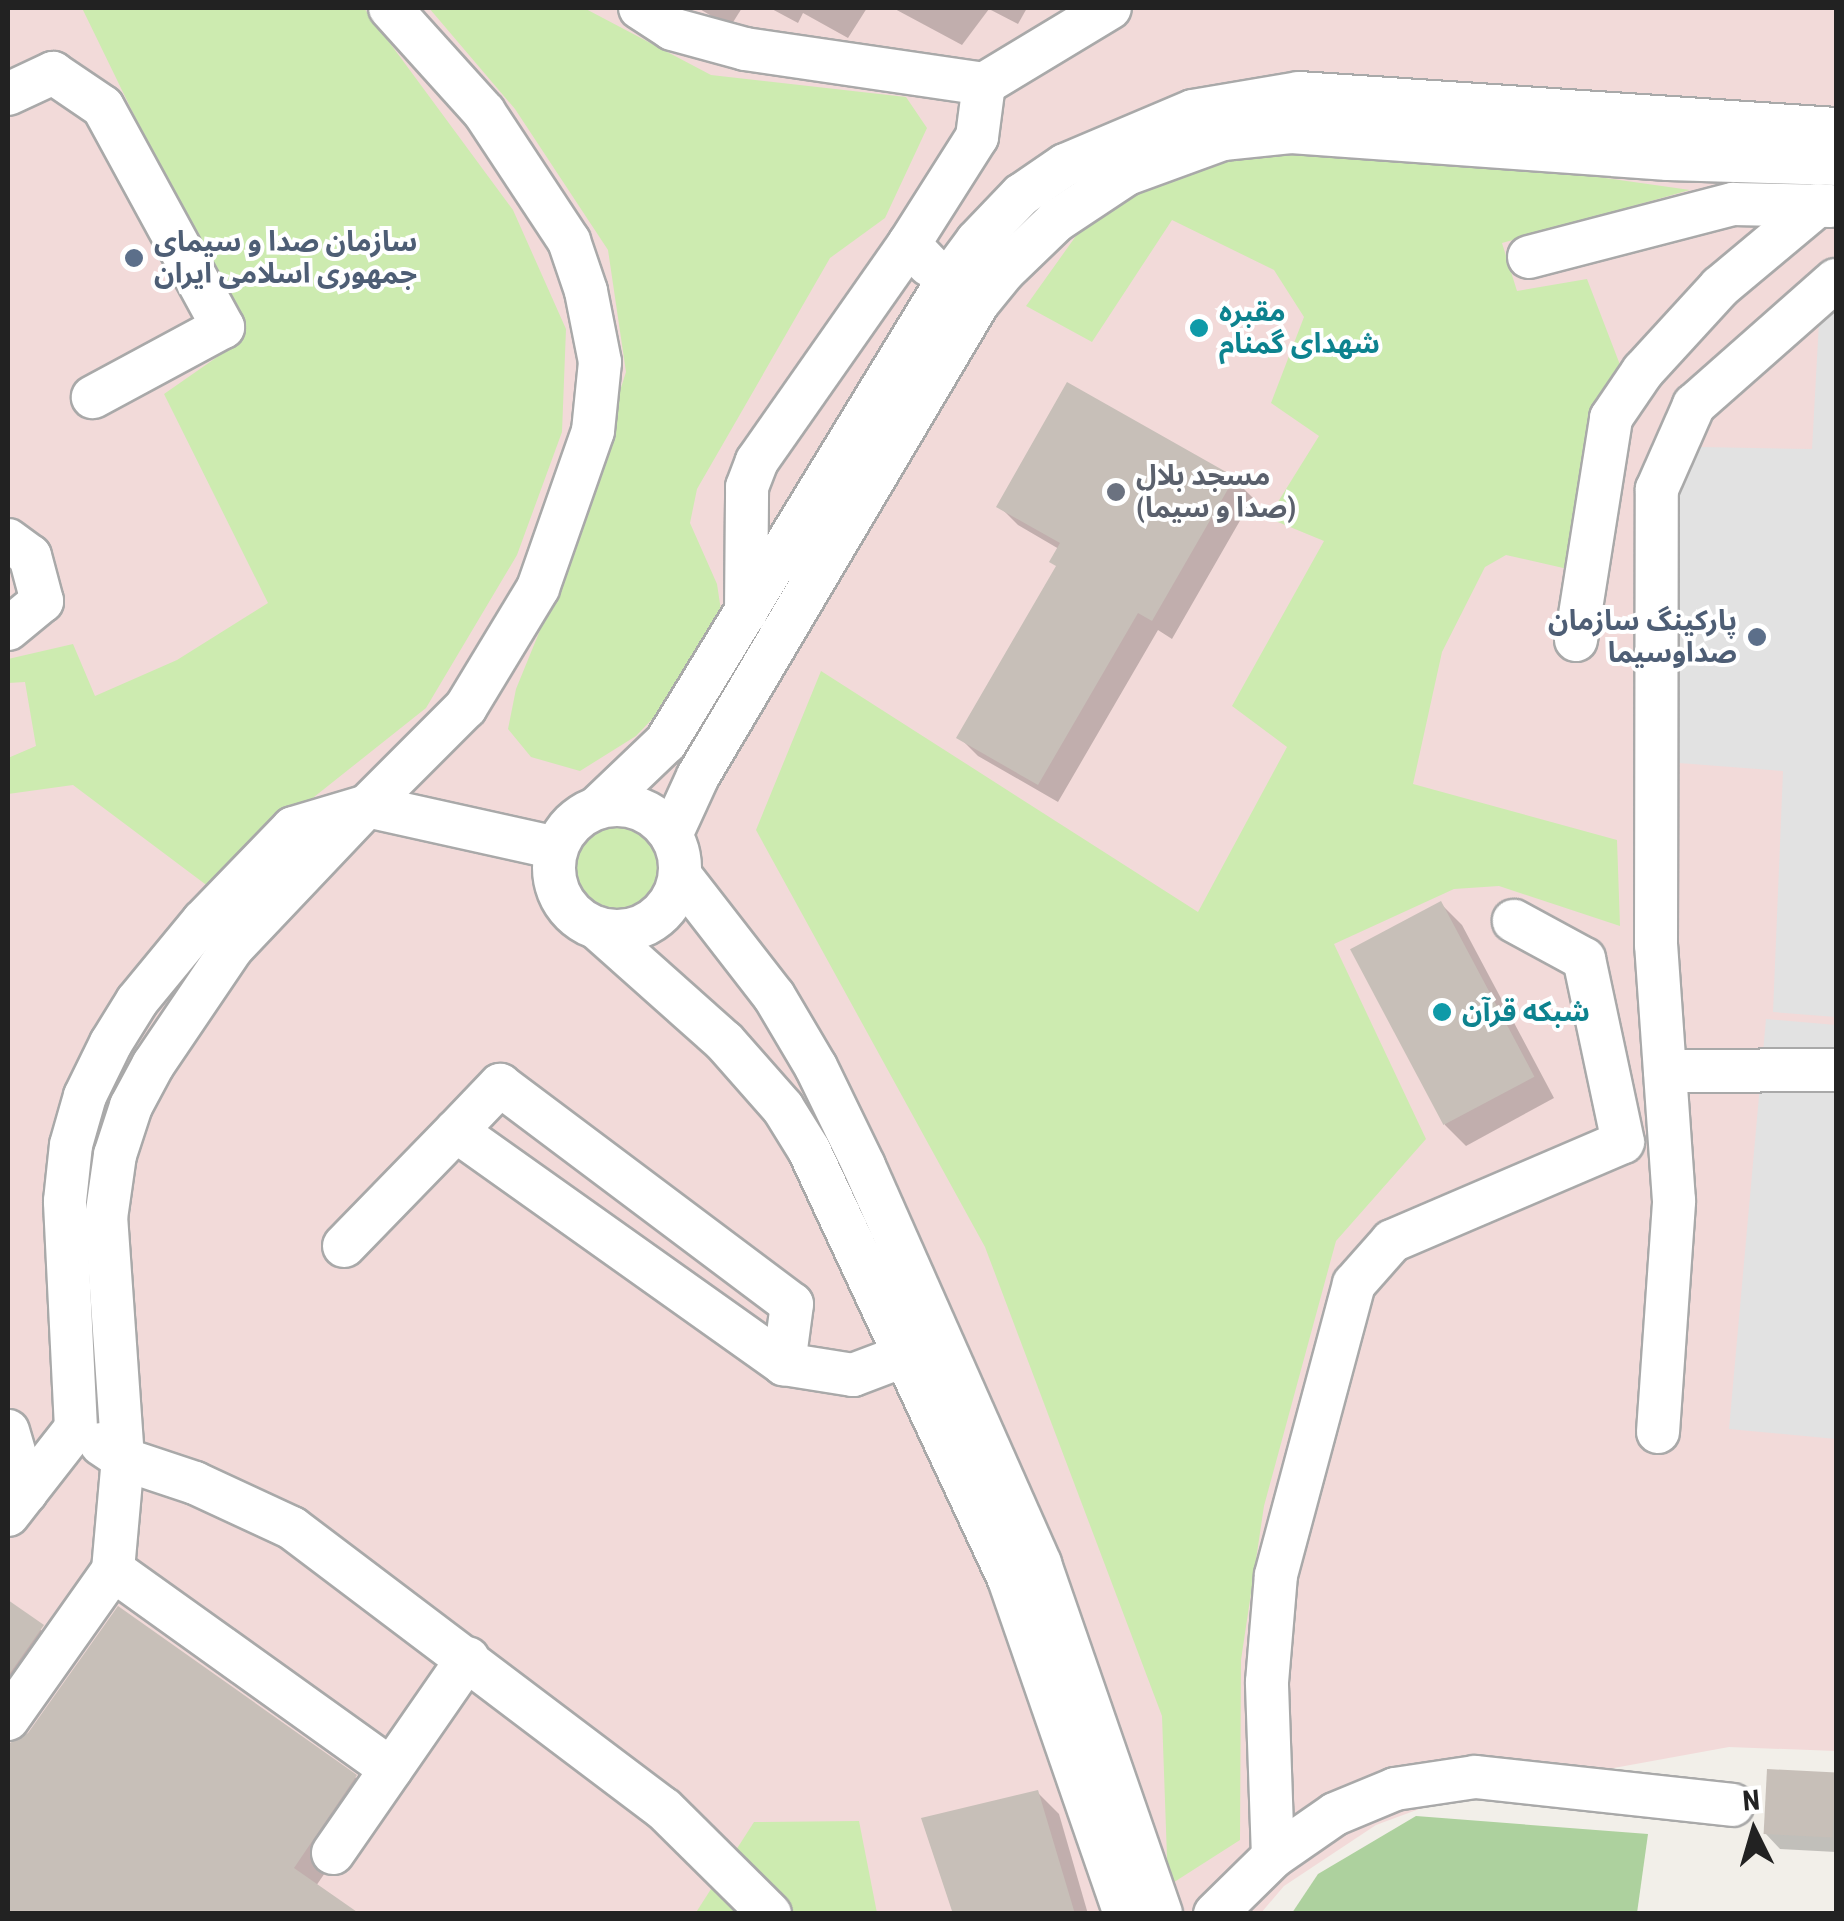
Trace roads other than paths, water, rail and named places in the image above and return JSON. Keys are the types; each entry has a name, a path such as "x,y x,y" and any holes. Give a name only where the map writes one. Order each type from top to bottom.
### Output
{"lane":[{"path":"8,1719 113,1570 123,1459 106,1218 114,1155 131,1106 218,934 293,828 367,806 466,707 538,588 593,431 600,362 586,292 570,241 484,112 390,8"},
{"path":"640,8 672,29 745,49 984,84 1110,8"},
{"path":"8,94 53,73 103,107 223,327 93,397"},
{"path":"746,614 746,487 757,461 909,244 978,137 984,84"},
{"path":"597,928 615,932 651,921 665,909 675,856 698,776 798,566 962,293 977,241 1021,196 1104,145 1193,110 1299,93 1512,126 1819,146"},
{"path":"1529,256 1733,204 1827,206"},
{"path":"1576,640 1611,418 1644,372 1720,287 1827,206"},
{"path":"909,244 962,293"},
{"path":"1658,1432 1674,1201 1656,945 1657,490 1694,405 1836,280"},
{"path":"8,540 30,556 42,601 8,629"},
{"path":"798,566 746,614 666,742 597,808 566,831 556,848 553,868 565,905 597,928 724,1041 783,1108 926,1348 1040,1564 1161,1914"},
{"path":"597,808 618,805 639,809 658,820 675,856 774,996 816,1067 926,1348 1125,1914"},
{"path":"367,806 556,848"},
{"path":"1273,1857 1267,1682 1276,1575 1354,1284 1392,1241 1623,1142 1584,959 1514,920"},
{"path":"17,1504 76,1428 64,1248 71,1145 85,1096 137,1001 218,934"},
{"path":"1665,1071 1836,1070"},
{"path":"344,1246 500,1085 792,1304 784,1364"},
{"path":"456,1131 784,1364 853,1375 926,1348"},
{"path":"76,1428 123,1459 195,1483 292,1528 664,1810 770,1914"},
{"path":"8,1432 17,1504"},
{"path":"113,1570 391,1769"},
{"path":"332,1853 468,1658"},
{"path":"1215,1914 1273,1857 1335,1814 1395,1789 1474,1778 1732,1805"}],"place":[{"name":"سازمان صدا و سیمای جمهوری اسلامی ایران","path":"134,258"},
{"name":"مقبره شهدای گمنام","path":"1199,328"},
{"name":"مسجد بلال (صدا و سیما)","path":"1116,492"},
{"name":"پارکینگ سازمان صداوسیما","path":"1757,637"},
{"name":"شبکه قرآن","path":"1442,1012"}]}
